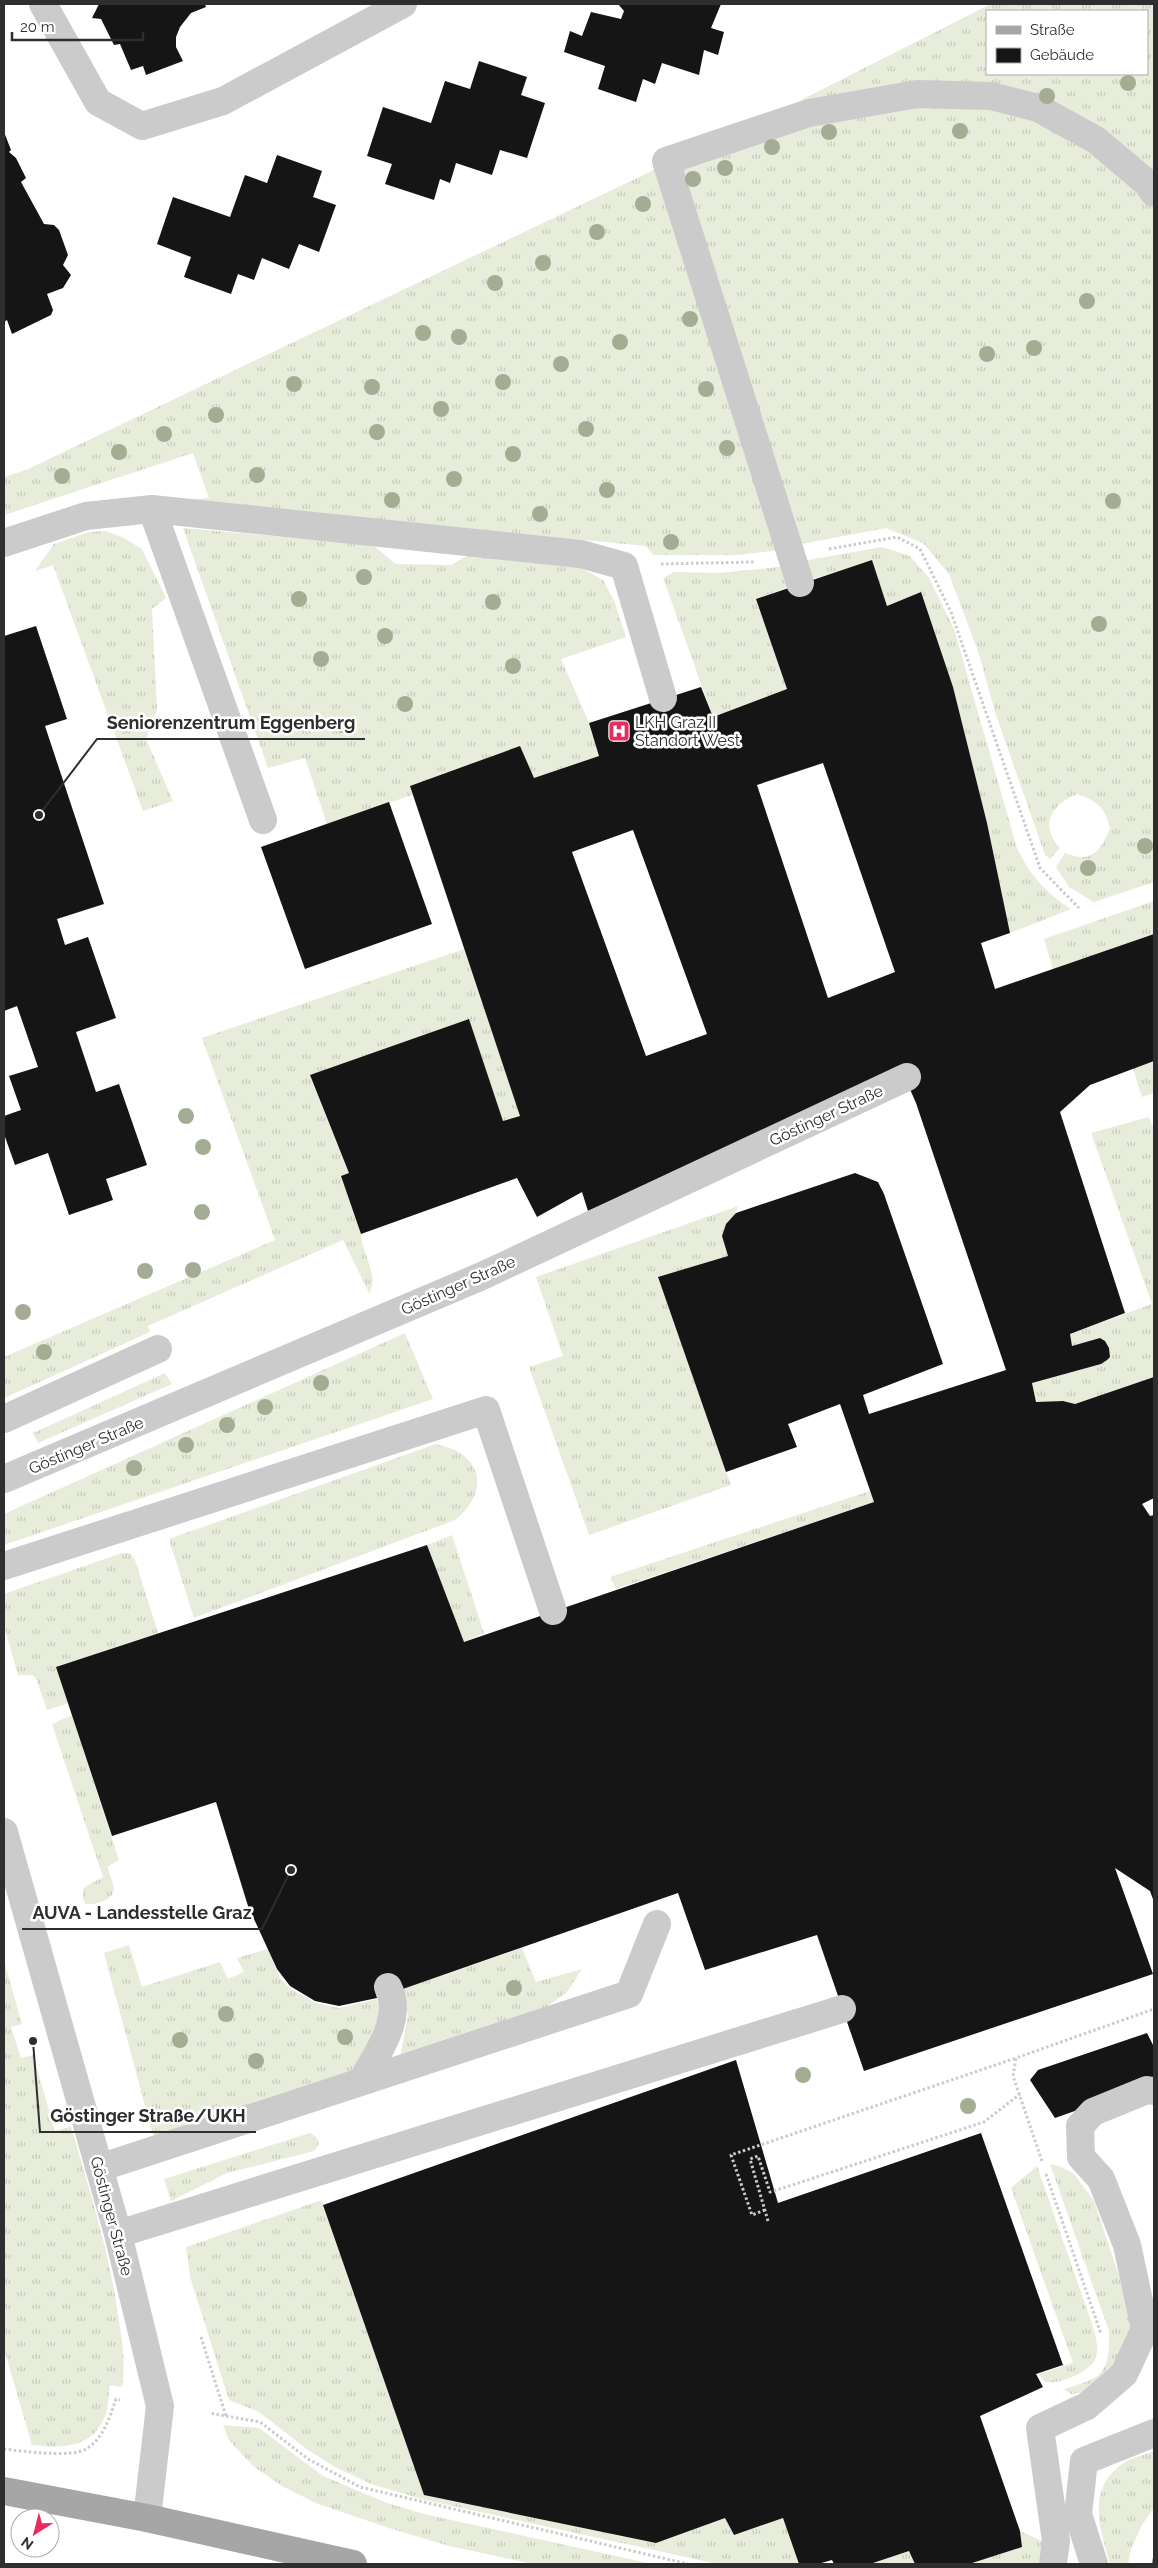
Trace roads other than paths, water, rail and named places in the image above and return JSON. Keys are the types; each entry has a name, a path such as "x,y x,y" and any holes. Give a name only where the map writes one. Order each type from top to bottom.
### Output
{"main road":[{"path":"4,2491 147,2518 353,2564"}],"street":[{"path":"43,4 98,102 142,126 223,102 403,4"},
{"path":"796,571 666,161 809,113 917,94 991,96 1038,108 1096,140 1147,183 1154,193"},
{"path":"4,543 86,516 152,510 581,554 624,566 663,698"},
{"path":"152,510 263,820"},
{"name":"Göstinger Straße","path":"4,1479 482,1276 907,1077"},
{"path":"4,1419 158,1349"},
{"path":"4,1566 486,1410 552,1611"},
{"name":"Göstinger Straße","path":"4,1832 118,2234 160,2406 147,2518"},
{"path":"99,2168 629,1994 656,1924"},
{"path":"362,2081 391,2028 394,2000 388,1987"},
{"path":"118,2234 842,2009"},
{"path":"1053,2564 1056,2541 1040,2428 1087,2406 1124,2374 1145,2328 1127,2245 1101,2179 1081,2157 1080,2126 1093,2112 1147,2090 1154,2091"},
{"path":"1094,2564 1078,2514 1084,2461 1154,2433"}],"tram line":[{"path":"1152,2564 1154,2555"}],"place":[{"name":"LKH Graz II Standort West","path":"619,731"},
{"name":"Seniorenzentrum Eggenberg","path":"39,815"},
{"name":"AUVA - Landesstelle Graz","path":"291,1870"},
{"name":"Göstinger Straße/UKH","path":"33,2041"}]}
